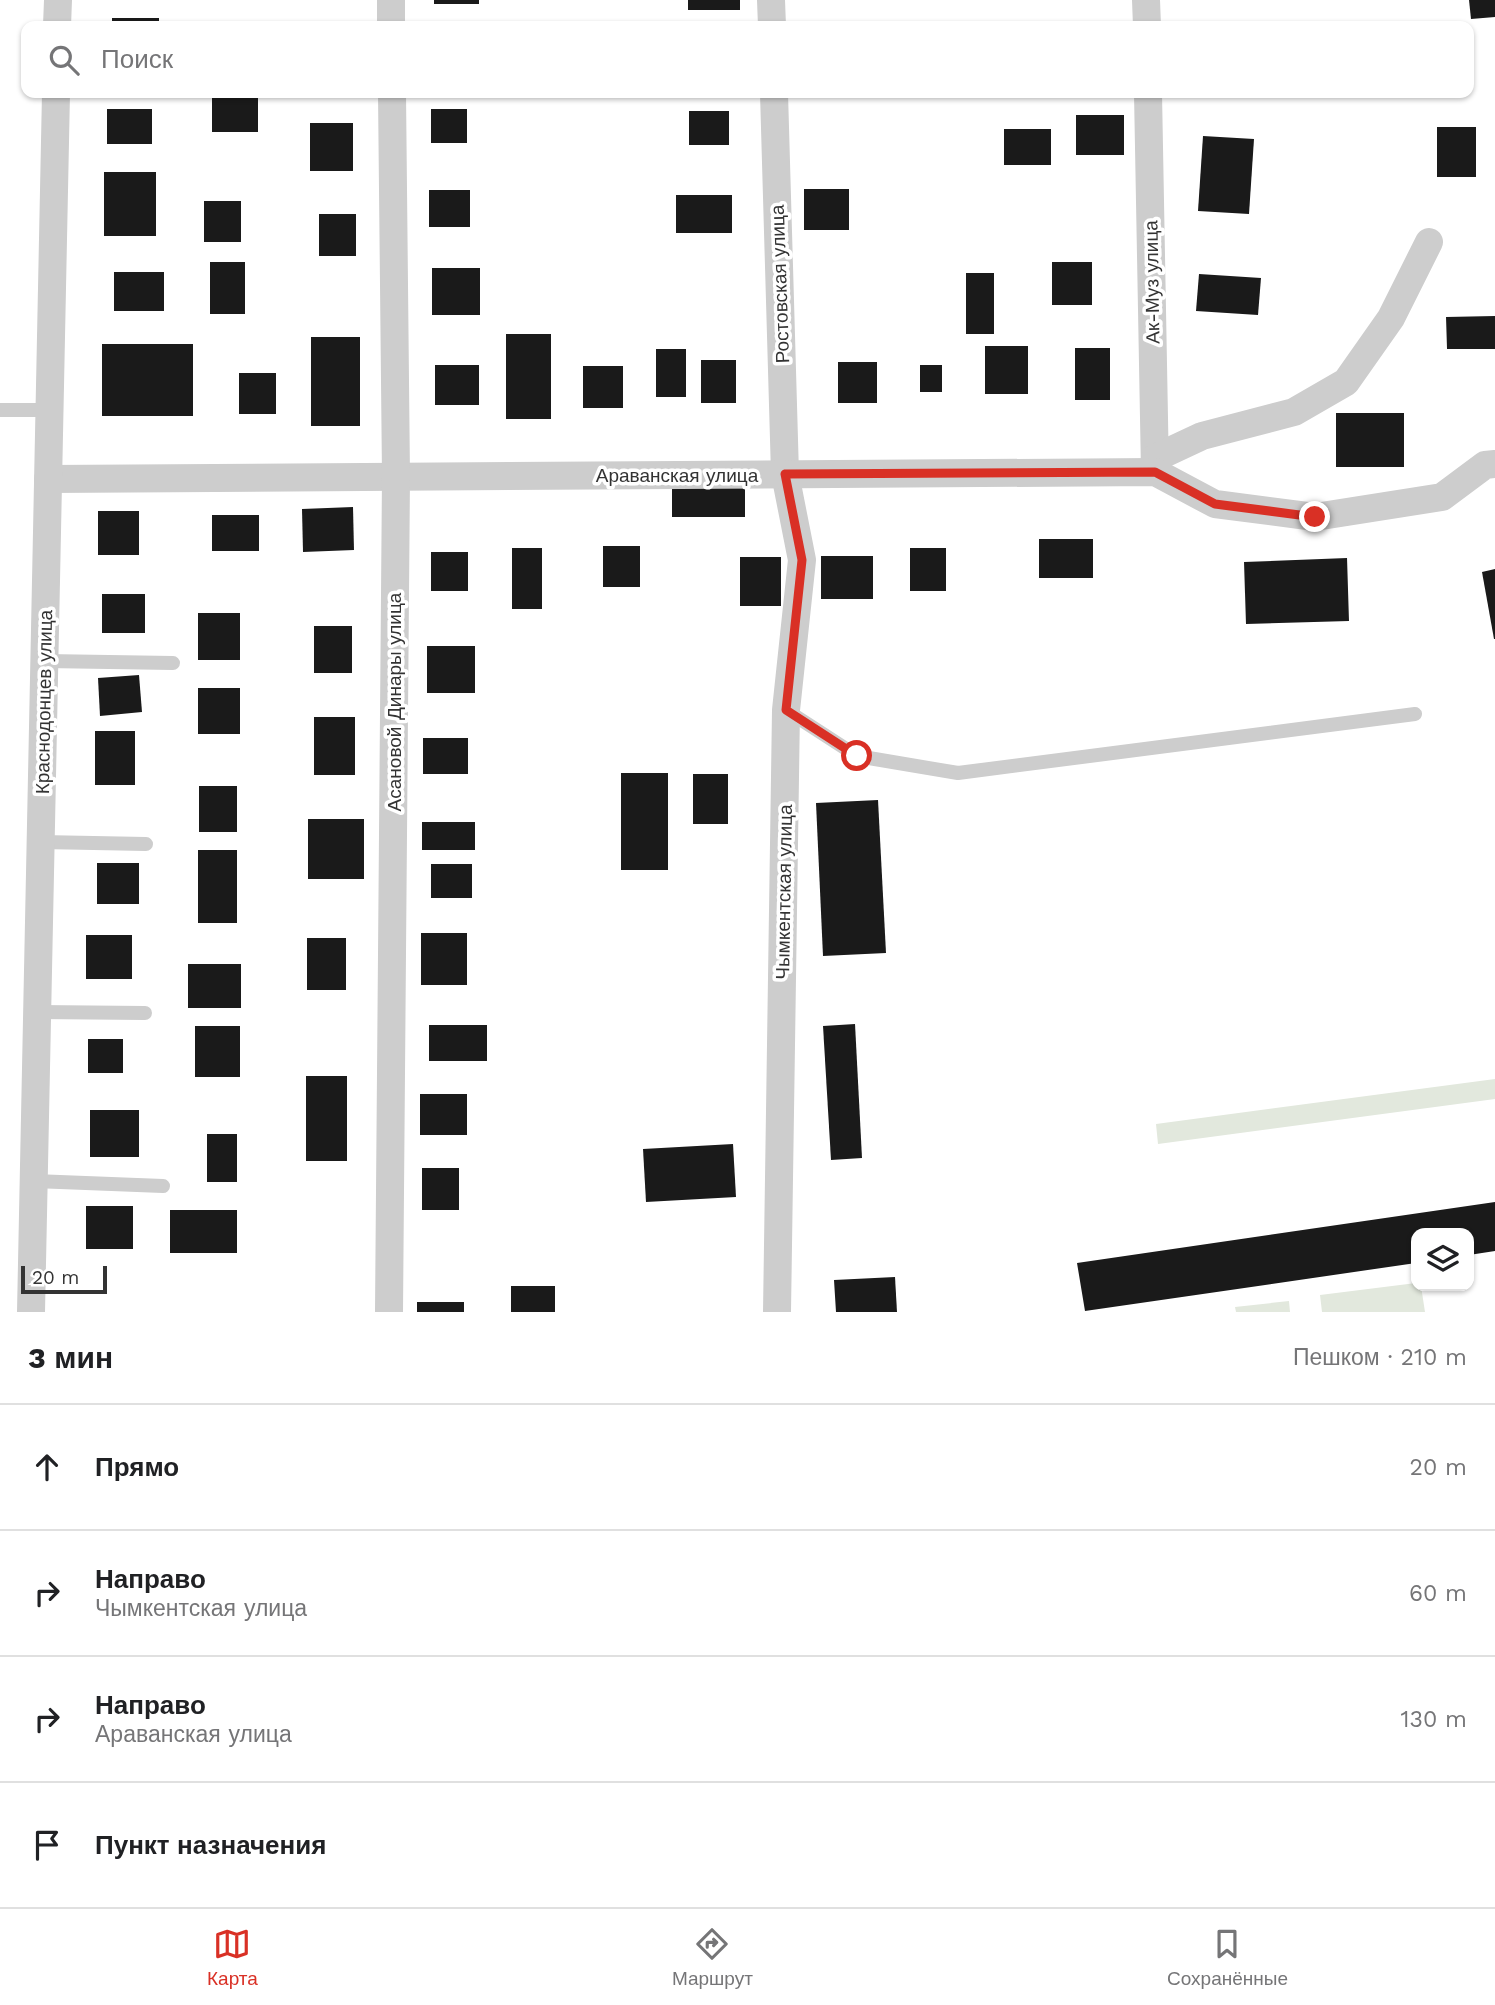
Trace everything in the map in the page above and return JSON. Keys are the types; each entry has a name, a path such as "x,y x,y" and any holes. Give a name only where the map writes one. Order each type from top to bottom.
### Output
{"street":[{"path":"57,21 58,0"},
{"path":"391,0 391,21"},
{"path":"771,0 772,21"},
{"path":"1146,0 1147,21"},
{"name":"Краснодонцев улица","path":"31,1312 56,98"},
{"name":"Асановой Динары улица","path":"389,1312 396,476 392,98"},
{"name":"Ростовская улица","path":"774,98 785,474"},
{"name":"Ак-Муз улица","path":"1148,98 1155,465"},
{"path":"1155,465 1202,436 1294,412 1346,382 1391,318 1429,242"},
{"name":"Араванская улица","path":"48,479 785,474 1155,465 1215,504 1315,517 1442,497 1485,465 1495,464"},
{"name":"Чымкентская улица","path":"777,1312 786,710 802,560 785,474"}],"lane":[{"path":"0,410 50,410"},
{"path":"45,661 173,663"},
{"path":"786,710 857,756 958,773 1415,714"},
{"path":"41,842 146,844"},
{"path":"37,1012 145,1013"},
{"path":"34,1181 163,1186"}],"shaded area":[{"path":"1495,1079 1495,1099 1158,1144 1156,1124"},
{"path":"1411,1284 1411,1291 1422,1291 1425,1312 1322,1312 1320,1295"},
{"path":"1289,1301 1290,1312 1236,1312 1235,1307"}],"building":[{"path":"434,0 479,0 479,4 434,4"},
{"path":"688,0 740,0 740,10 688,10"},
{"path":"1469,0 1495,0 1495,17 1471,19"},
{"path":"112,18 159,18 159,21 112,21"},
{"path":"212,98 258,98 258,132 212,132"},
{"path":"107,109 152,109 152,144 107,144"},
{"path":"431,109 467,109 467,143 431,143"},
{"path":"689,111 729,111 729,145 689,145"},
{"path":"1076,115 1124,115 1124,155 1076,155"},
{"path":"310,123 353,123 353,171 310,171"},
{"path":"1437,127 1476,127 1476,177 1437,177"},
{"path":"1004,129 1051,129 1051,165 1004,165"},
{"path":"1203,136 1254,139 1249,214 1198,211"},
{"path":"104,172 156,172 156,236 104,236"},
{"path":"804,189 849,189 849,230 804,230"},
{"path":"429,190 470,190 470,227 429,227"},
{"path":"676,195 732,195 732,233 676,233"},
{"path":"204,201 241,201 241,242 204,242"},
{"path":"319,214 356,214 356,256 319,256"},
{"path":"210,262 245,262 245,314 210,314"},
{"path":"1052,262 1092,262 1092,305 1052,305"},
{"path":"432,268 480,268 480,315 432,315"},
{"path":"114,272 164,272 164,311 114,311"},
{"path":"966,273 994,273 994,334 966,334"},
{"path":"1199,274 1261,278 1258,315 1196,311"},
{"path":"1495,316 1495,349 1447,349 1446,317"},
{"path":"506,334 551,334 551,419 506,419"},
{"path":"311,337 360,337 360,426 311,426"},
{"path":"102,344 193,344 193,416 102,416"},
{"path":"985,346 1028,346 1028,394 985,394"},
{"path":"1075,348 1110,348 1110,400 1075,400"},
{"path":"656,349 686,349 686,397 656,397"},
{"path":"701,360 736,360 736,403 701,403"},
{"path":"838,362 877,362 877,403 838,403"},
{"path":"435,365 479,365 479,405 435,405"},
{"path":"920,365 942,365 942,392 920,392"},
{"path":"583,366 623,366 623,408 583,408"},
{"path":"239,373 276,373 276,414 239,414"},
{"path":"1336,413 1404,413 1404,467 1336,467"},
{"path":"672,487 745,487 745,517 672,517"},
{"path":"353,507 354,550 303,552 302,509"},
{"path":"98,511 139,511 139,555 98,555"},
{"path":"212,515 259,515 259,551 212,551"},
{"path":"1039,539 1093,539 1093,578 1039,578"},
{"path":"603,546 640,546 640,587 603,587"},
{"path":"512,548 542,548 542,609 512,609"},
{"path":"910,548 946,548 946,591 910,591"},
{"path":"431,552 468,552 468,591 431,591"},
{"path":"821,556 873,556 873,599 821,599"},
{"path":"740,557 781,557 781,606 740,606"},
{"path":"1347,558 1349,621 1246,624 1244,562"},
{"path":"1495,569 1495,639 1494,639 1482,572"},
{"path":"102,594 145,594 145,633 102,633"},
{"path":"198,613 240,613 240,660 198,660"},
{"path":"314,626 352,626 352,673 314,673"},
{"path":"427,646 475,646 475,693 427,693"},
{"path":"139,675 142,712 100,716 98,678"},
{"path":"198,688 240,688 240,734 198,734"},
{"path":"314,717 355,717 355,775 314,775"},
{"path":"95,731 135,731 135,785 95,785"},
{"path":"423,738 468,738 468,774 423,774"},
{"path":"621,773 668,773 668,870 621,870"},
{"path":"693,774 728,774 728,824 693,824"},
{"path":"199,786 237,786 237,832 199,832"},
{"path":"878,800 886,953 823,956 816,803"},
{"path":"308,819 364,819 364,879 308,879"},
{"path":"422,822 475,822 475,850 422,850"},
{"path":"198,850 237,850 237,923 198,923"},
{"path":"97,863 139,863 139,904 97,904"},
{"path":"431,864 472,864 472,898 431,898"},
{"path":"421,933 467,933 467,985 421,985"},
{"path":"86,935 132,935 132,979 86,979"},
{"path":"307,938 346,938 346,990 307,990"},
{"path":"188,964 241,964 241,1008 188,1008"},
{"path":"855,1024 862,1158 831,1160 823,1026"},
{"path":"429,1025 487,1025 487,1061 429,1061"},
{"path":"195,1026 240,1026 240,1077 195,1077"},
{"path":"88,1039 123,1039 123,1073 88,1073"},
{"path":"306,1076 347,1076 347,1161 306,1161"},
{"path":"420,1094 467,1094 467,1135 420,1135"},
{"path":"90,1110 139,1110 139,1157 90,1157"},
{"path":"207,1134 237,1134 237,1182 207,1182"},
{"path":"733,1144 736,1197 646,1202 643,1149"},
{"path":"422,1168 459,1168 459,1210 422,1210"},
{"path":"1495,1202 1495,1251 1474,1254 1474,1228 1411,1228 1411,1264 1085,1311 1077,1263"},
{"path":"86,1206 133,1206 133,1249 86,1249"},
{"path":"170,1210 237,1210 237,1253 170,1253"},
{"path":"895,1277 897,1312 836,1312 834,1280"},
{"path":"511,1286 555,1286 555,1312 511,1312"},
{"path":"417,1302 464,1302 464,1312 417,1312"}],"route":[{"path":"857,756 786,710 802,560 785,474 1155,472 1215,504 1315,517"}]}
